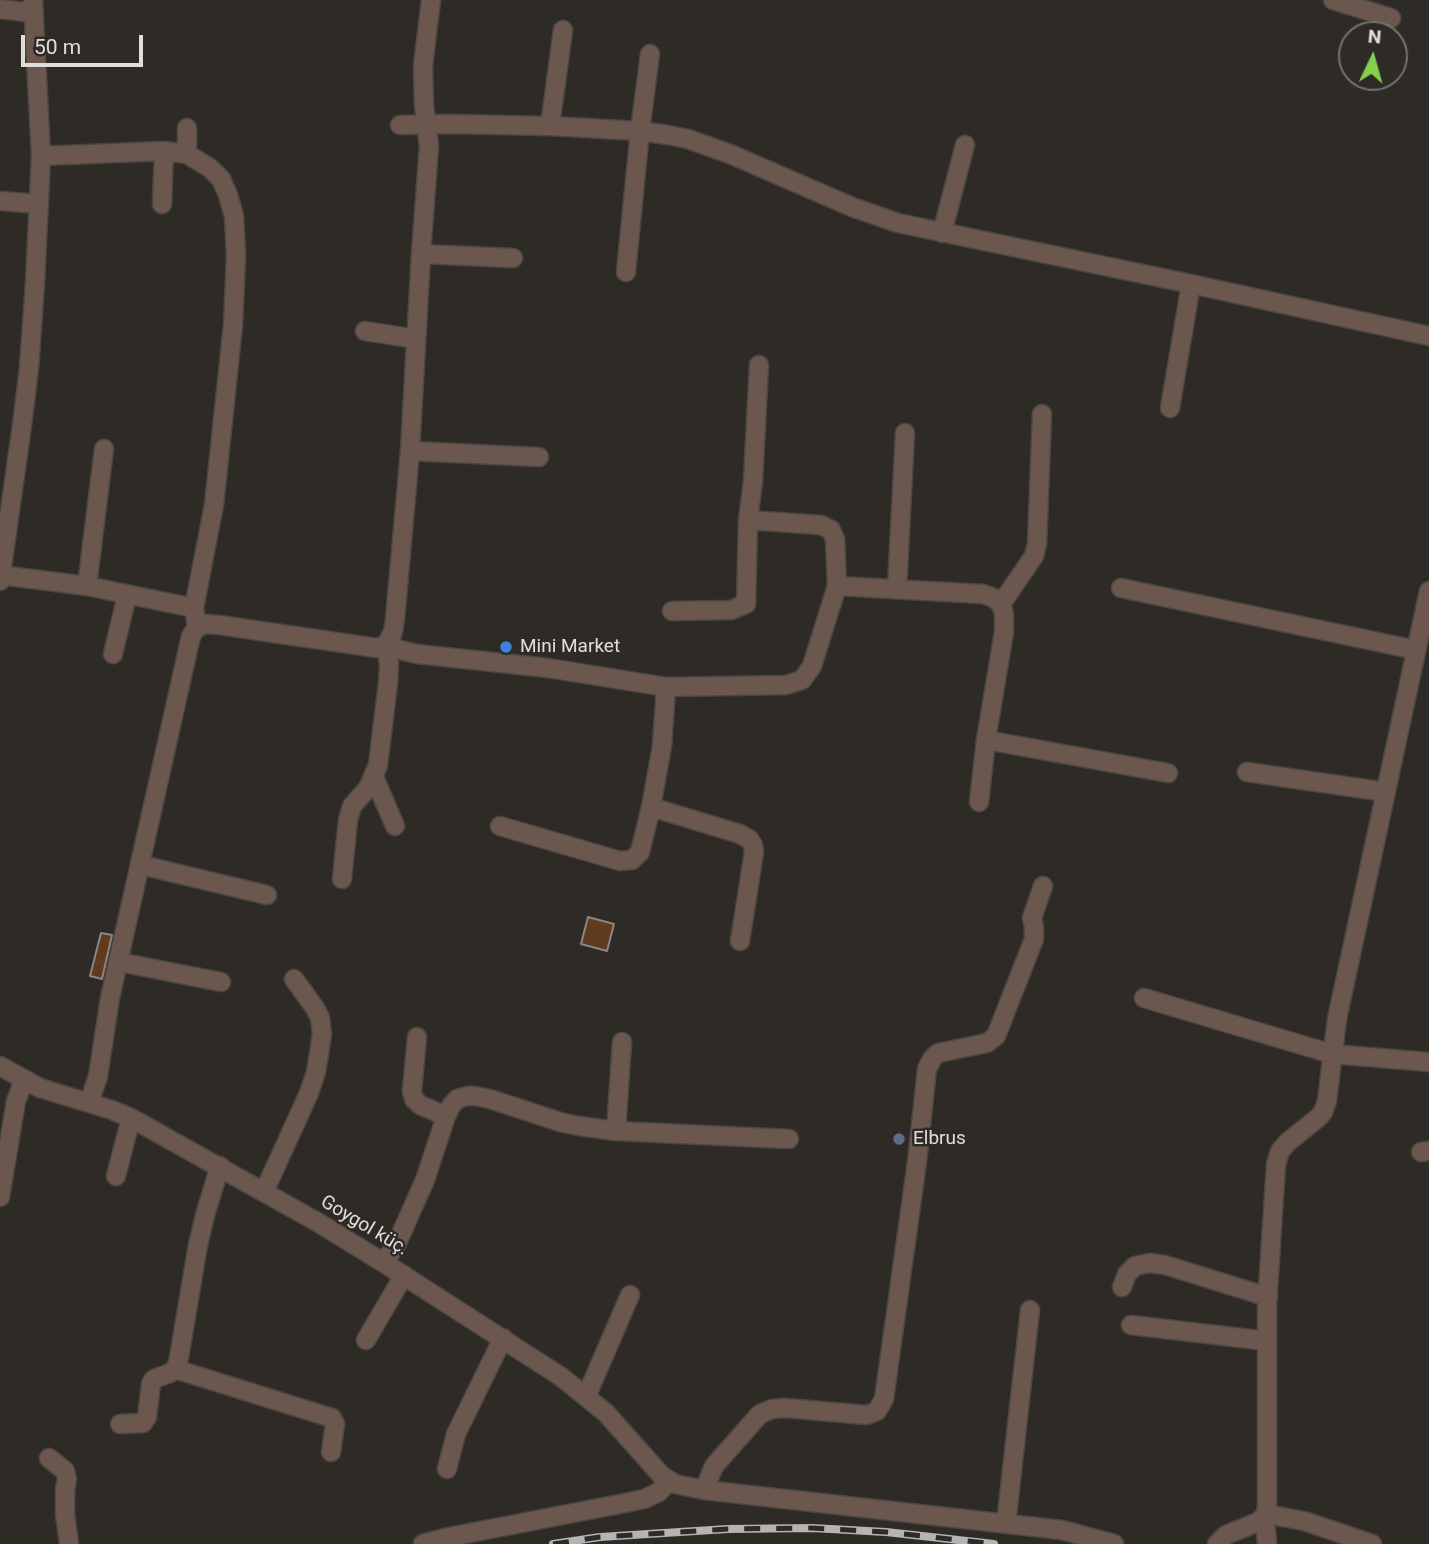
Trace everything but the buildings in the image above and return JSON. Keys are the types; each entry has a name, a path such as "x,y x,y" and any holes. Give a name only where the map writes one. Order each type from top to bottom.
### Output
{"street":[{"path":"342,879 352,806 368,788 378,765 388,683 386,645 393,632 395,619 410,451 429,146 423,98 423,66 431,0"},
{"path":"1333,0 1391,18"},
{"path":"0,9 34,7 41,156 29,368 9,456 0,577 87,586 194,608"},
{"path":"550,126 563,30"},
{"path":"626,272 650,54"},
{"path":"400,125 550,126 640,131 688,139 878,217 1429,336"},
{"path":"187,128 187,154"},
{"path":"943,233 965,145"},
{"path":"41,156 164,151 187,154 210,168 220,179 228,195 234,216 236,257 233,325 214,505 194,608 197,627"},
{"path":"162,204 164,151"},
{"path":"0,201 39,204"},
{"path":"421,254 513,258"},
{"path":"1170,408 1191,284"},
{"path":"365,331 416,339"},
{"path":"672,611 731,610 746,604 748,520 759,365"},
{"path":"1002,604 1034,556 1037,544 1042,414"},
{"path":"897,589 905,433"},
{"path":"87,586 104,449"},
{"path":"410,451 539,457"},
{"path":"89,1103 98,1076 110,998 188,646 197,627 206,624 219,625 377,648 386,645 417,654 548,668 666,687 786,685 802,680 812,666 837,586 835,539 831,530 821,525 748,520"},
{"path":"837,586 983,594 1002,604 1004,632 979,802"},
{"path":"1121,588 1416,650"},
{"path":"1267,1544 1264,1516 1267,1504 1268,1297 1276,1165 1280,1151 1287,1142 1319,1117 1327,1101 1337,1019 1429,591"},
{"path":"113,654 127,595"},
{"path":"499,826 620,861 632,860 640,852 651,807 660,757 666,687"},
{"path":"986,740 1168,773"},
{"path":"1247,772 1386,792"},
{"path":"374,777 395,826"},
{"path":"651,807 740,834 753,845 740,941"},
{"path":"141,865 267,895"},
{"path":"704,1490 714,1466 760,1414 785,1408 867,1415 877,1411 884,1399 928,1069 938,1053 987,1043 996,1036 1034,939 1032,918 1042,886"},
{"path":"119,962 221,982"},
{"path":"264,1192 309,1093 316,1072 322,1034 320,1018 315,1008 294,979"},
{"path":"1144,998 1332,1054 1429,1062"},
{"path":"417,1037 412,1091 414,1099 420,1105 446,1116"},
{"path":"616,1131 622,1042"},
{"name":"Goygol küç.","path":"0,1066 52,1093 131,1118 220,1166 404,1275 560,1376 606,1413 669,1481"},
{"path":"0,1197 16,1101 24,1080"},
{"path":"384,1263 397,1243 425,1180 446,1116 457,1099 475,1096 560,1122 616,1131 789,1139"},
{"path":"116,1176 131,1118"},
{"path":"120,1424 143,1423 147,1417 150,1384 154,1379 175,1369 198,1245 220,1166"},
{"path":"1122,1287 1127,1274 1135,1266 1165,1265 1268,1297"},
{"path":"366,1340 404,1275"},
{"path":"586,1397 630,1295"},
{"path":"1006,1524 1030,1310"},
{"path":"1131,1325 1267,1341"},
{"path":"447,1469 456,1434 503,1338"},
{"path":"175,1369 332,1418 335,1424 331,1452"},
{"path":"50,1458 65,1471 67,1479 65,1514 69,1544"},
{"path":"423,1544 630,1503 659,1492 669,1481 683,1487 704,1490 1062,1530 1114,1544"},
{"path":"1217,1544 1226,1535 1264,1516 1304,1521 1372,1544"}],"railway":[{"path":"553,1544 600,1537 728,1529 812,1528 886,1532 994,1544"}],"place":[{"name":"Mini Market","path":"506,647"},
{"name":"Elbrus","path":"899,1139"}]}
